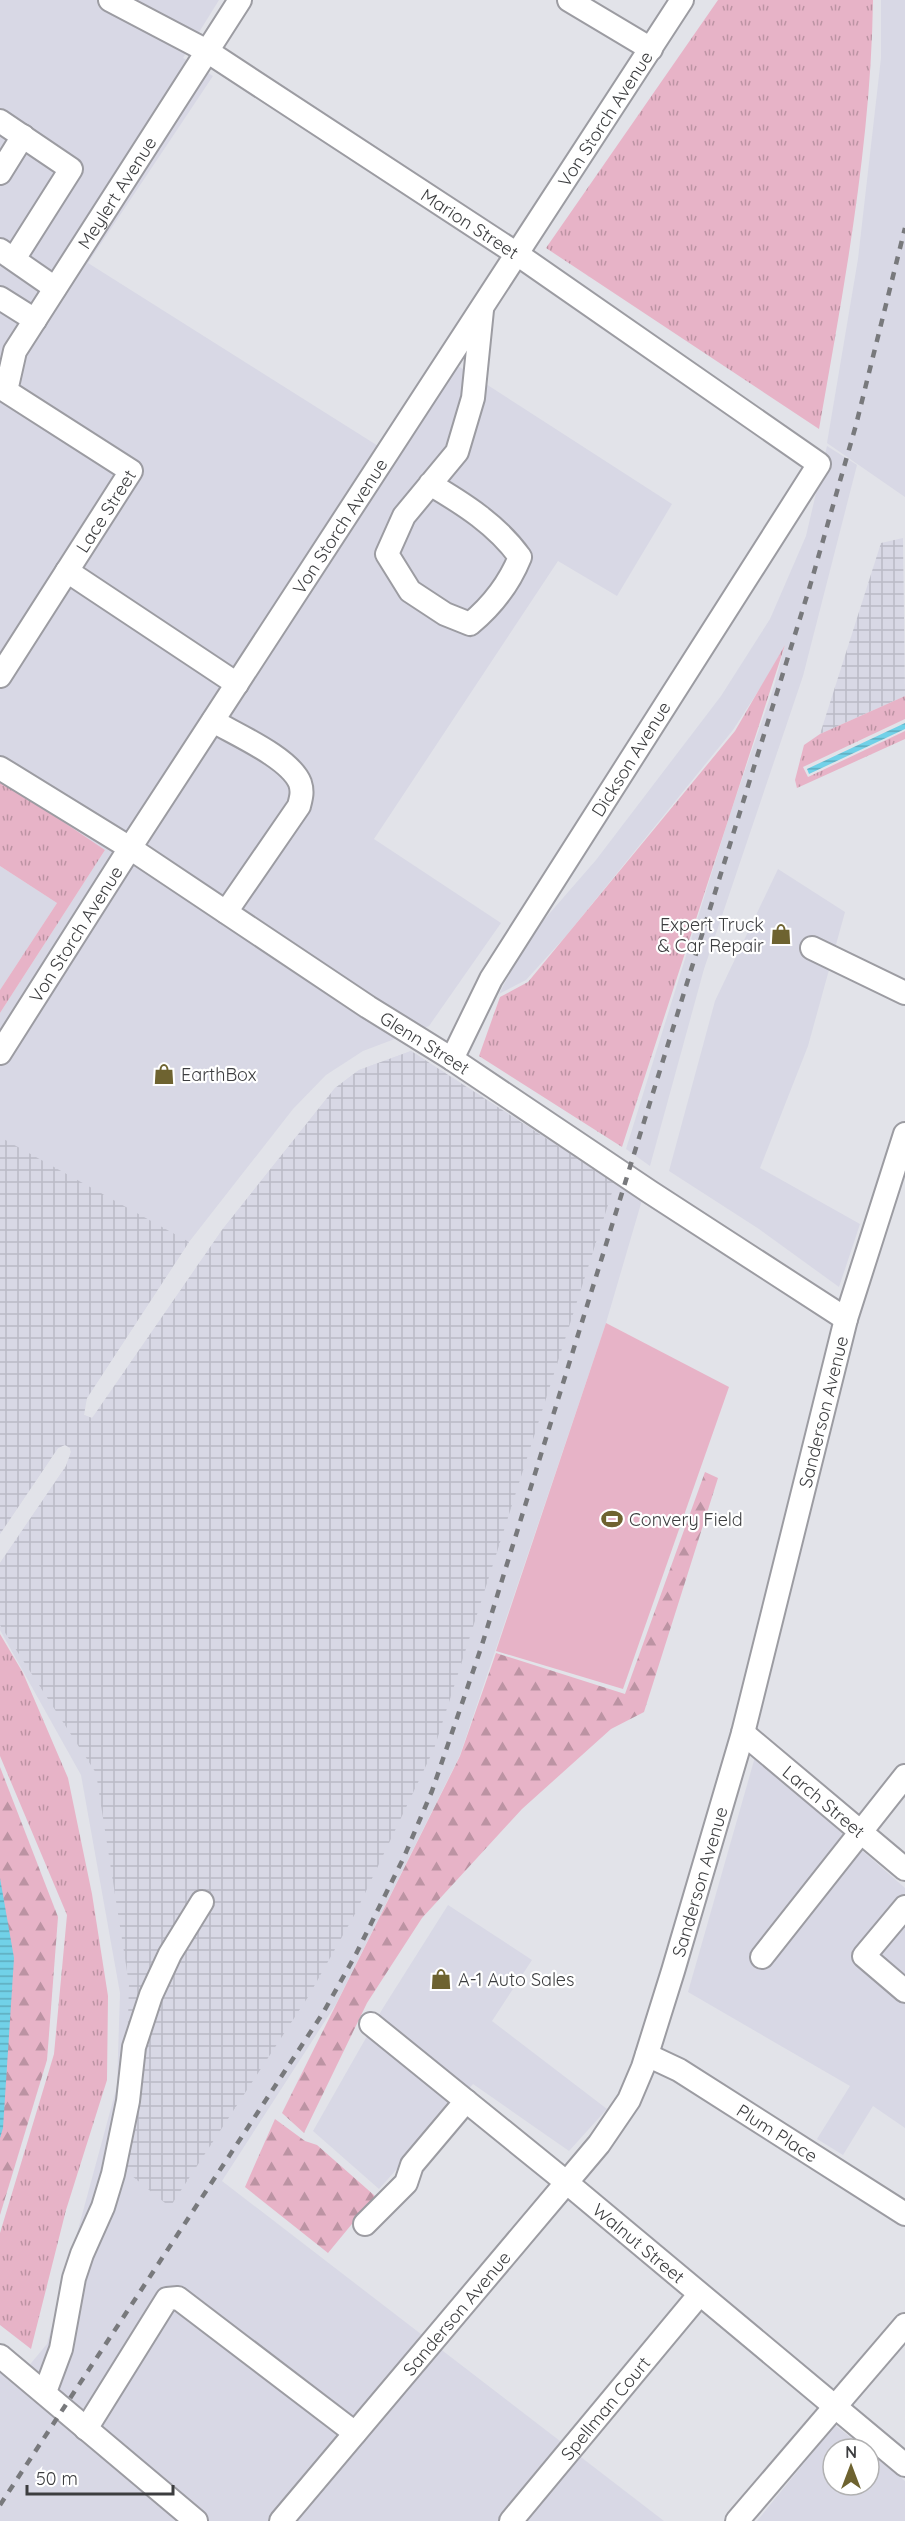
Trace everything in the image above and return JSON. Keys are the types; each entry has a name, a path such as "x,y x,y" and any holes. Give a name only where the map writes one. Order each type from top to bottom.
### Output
{"street":[{"name":"Marion Street","path":"110,0 207,51 517,254 819,464"},
{"name":"Meylert Avenue","path":"6,391 15,351 240,0"},
{"path":"569,0 651,50"},
{"name":"Von Storch Avenue","path":"0,1053 130,848 682,0"},
{"path":"0,121 71,168 7,255 55,288"},
{"path":"0,173 23,136"},
{"path":"0,298 35,320"},
{"path":"430,484 458,501 504,535 520,556 512,578 489,609 470,624 445,614 410,591 387,554 404,516 430,484 457,452 473,398 482,309"},
{"name":"Lace Street","path":"0,676 131,471 6,391"},
{"name":"Dickson Avenue","path":"452,1059 491,979 819,464"},
{"path":"67,571 237,684"},
{"path":"213,721 285,764 299,781 302,793 299,806 226,912"},
{"name":"Glenn Street","path":"0,768 130,848 368,1007 452,1059 650,1192 846,1319"},
{"path":"812,948 905,993"},
{"name":"Sanderson Avenue","path":"281,2521 567,2182 617,2119 629,2100 647,2055 743,1733 846,1319 905,1134"},
{"name":"Larch Street","path":"743,1733 905,1869"},
{"path":"762,1957 905,1776"},
{"path":"45,2392 61,2349 74,2278 82,2254 104,2207 113,2174 128,2101 134,2047 152,1995 170,1954 202,1902"},
{"path":"902,1916 864,1956 905,1991"},
{"name":"Walnut Street","path":"371,2024 567,2182 699,2295 905,2465"},
{"name":"Plum Place","path":"647,2055 679,2070 905,2214"},
{"path":"365,2224 406,2183 412,2166 466,2101"},
{"name":"Spellman Court","path":"512,2521 699,2295"},
{"path":"86,2429 167,2300 178,2298 355,2433"},
{"path":"737,2521 905,2325"},
{"path":"0,2356 196,2521"}],"shaded area":[{"path":"0,0 219,0 183,58 213,76 88,263 394,456 455,364 672,504 617,596 558,561 374,839 501,923 429,1026 363,1051 326,1075 293,1109 189,1242 87,1398 84,1408 84,1415 92,1418 95,1416 222,1230 335,1088 359,1070 411,1051 642,1200 606,1323 460,1755 336,2004 222,2181 664,2521 0,2521 0,2367 17,2380 47,2344 117,2086 120,1993 81,1775 0,1630 0,1563 66,1466 71,1452 70,1448 65,1445 58,1448 0,1534 0,1013 105,850 0,779"},
{"path":"881,0 905,0 905,497 827,443 858,259 881,58"},
{"path":"827,446 857,465 803,676 704,969 650,1166 626,1149 730,814 774,686 785,645 733,730 566,936 526,980 499,994 529,937 596,860 721,696 770,619 806,536"},
{"path":"903,538 905,696 820,734 881,543"},
{"path":"0,866 57,903 0,990"},
{"path":"778,869 845,912 808,1046 760,1168 860,1224 839,1287 759,1229 669,1171 715,1001"},
{"path":"411,1051 615,1183 434,1749 356,1912 308,1997 170,2207 110,2158 126,2093 129,1984 96,1773 0,1625 0,1563 66,1466 71,1452 70,1448 65,1445 58,1448 0,1534 0,1137 189,1242 87,1398 84,1415 92,1418 222,1230 335,1088 359,1070"},
{"path":"755,1757 905,1888 905,2128 873,2106 843,2155 817,2139 850,2086 688,1992"},
{"path":"448,1905 532,1960 492,2021 607,2109 569,2151 473,2084 379,2189 313,2131 383,2008"},
{"path":"835,2425 850,2437 825,2437"},
{"path":"821,2442 821,2497 881,2497 881,2462 905,2481 905,2521 757,2521"}],"green space":[{"path":"718,0 873,0 862,162 847,269 819,429 546,248"},
{"path":"785,645 622,1147 479,1056 500,997 528,982 735,731"},
{"path":"905,696 905,719 803,767 808,777 905,731 905,739 797,788 795,780 804,745 820,734"},
{"path":"0,779 105,850 0,1013 0,990 57,903 0,866"},
{"name":"Convery Field","path":"606,1323 729,1387 623,1689 496,1651"},
{"path":"705,1472 718,1478 644,1712 611,1729 522,1809 422,1918 367,2003 304,2133 282,2113 460,1756 496,1653 625,1694"},
{"path":"0,1634 23,1673 68,1778 92,1894 108,1996 107,2080 66,2210 31,2349 0,2325 0,2233 54,2054 67,1915 0,1756"},
{"path":"0,1767 58,1917 47,2060 0,2215"},
{"path":"275,2119 305,2141 317,2145 375,2196 328,2253 245,2187"}],"water":[{"path":"905,723 905,729 809,774 807,769"},
{"path":"0,1878 14,1958 3,2128 0,2138"}],"railway":[{"path":"0,2505 323,2013 356,1954 404,1857 432,1791 481,1648 810,586 856,425 905,228"}],"place":[{"name":"Expert Truck & Car Repair","path":"781,934"},
{"name":"EarthBox","path":"164,1074"},
{"name":"Convery Field","path":"612,1519"},
{"name":"A-1 Auto Sales","path":"441,1979"}]}
